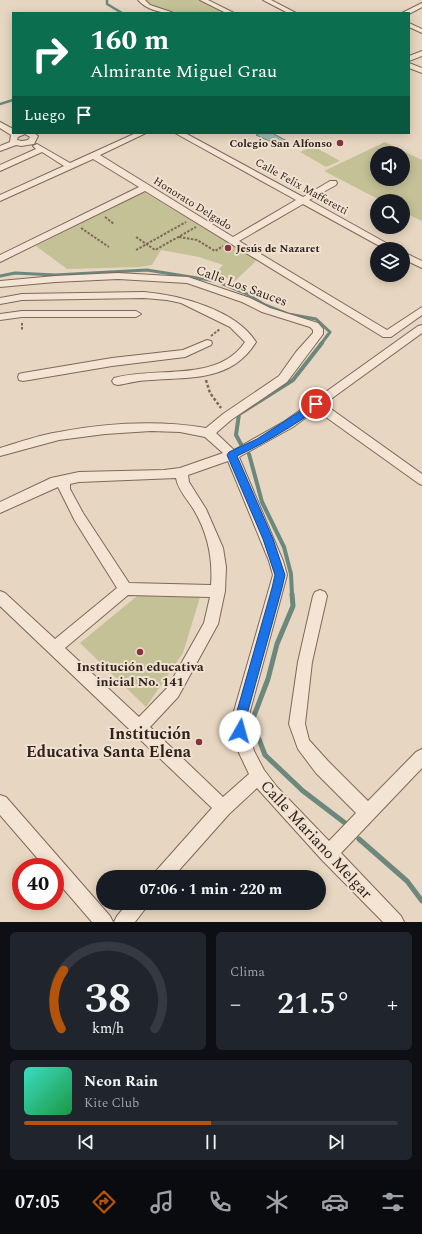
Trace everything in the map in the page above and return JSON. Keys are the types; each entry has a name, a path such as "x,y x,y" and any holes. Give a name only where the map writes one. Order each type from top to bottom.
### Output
{"street":[{"path":"140,0 148,6 167,12"},
{"path":"203,0 229,12"},
{"path":"266,0 291,12"},
{"path":"407,12 422,5"},
{"path":"410,25 422,31"},
{"path":"410,59 422,53"},
{"path":"410,65 422,71"},
{"path":"0,124 12,132"},
{"path":"0,136 15,134"},
{"path":"15,134 21,144 31,142 70,166"},
{"path":"0,149 15,134"},
{"path":"30,134 34,136 31,142"},
{"path":"0,198 140,134"},
{"name":"Calle Felix Mafferetti","path":"181,134 379,242"},
{"path":"0,168 43,149"},
{"name":"Honorato Delgado","path":"93,155 146,187 229,242 387,335 422,310"},
{"path":"229,242 333,183"},
{"path":"0,259 146,187"},
{"path":"410,259 422,265"},
{"name":"Calle Los Sauces","path":"0,284 55,279 118,276 188,280 246,300 266,310 314,325 318,329 318,334 300,355 283,379 227,417 208,433"},
{"path":"0,301 22,297 144,295 167,297 184,301 228,322 241,331 251,342 248,348 233,361 205,373 184,376 150,376 118,382"},
{"path":"0,317 22,314 136,314"},
{"path":"0,508 16,499 51,484 63,481 79,478 164,476 181,473 240,452 289,424 422,328"},
{"path":"23,377 112,362 186,353 207,343"},
{"path":"316,404 420,476"},
{"path":"0,452 59,436 105,430 151,427 180,428 208,433 232,455"},
{"name":"Calle Mariano Melgar","path":"232,455 268,539 280,575 242,711 240,731 258,776 271,793 394,922"},
{"path":"139,727 173,692 211,624 218,591 219,567 216,548 200,509 183,483 181,473"},
{"path":"63,481 64,489 79,517 125,589"},
{"path":"55,648 125,589 218,591"},
{"path":"320,596 305,662 297,724 303,744 322,767 368,813"},
{"path":"0,597 223,808"},
{"path":"328,854 422,757"},
{"path":"168,870 223,808 258,776"},
{"path":"0,803 104,922"},
{"path":"123,922 133,910"}],"path":[{"path":"101,215 114,224"},
{"path":"136,250 188,221"},
{"path":"78,226 109,247"},
{"path":"136,237 155,250 197,226"},
{"path":"179,236 197,240 214,251 229,242"},
{"path":"207,343 212,334 228,322"},
{"path":"205,373 210,393 227,417"}],"shaded area":[{"path":"143,0 200,0 222,11 175,12 150,4"},
{"path":"274,134 287,141 278,145 256,135"},
{"path":"385,142 393,146 377,146"},
{"path":"313,146 340,161 326,167 300,152"},
{"path":"370,149 370,186 410,186 410,154 422,160 422,221 410,215 410,194 370,195 324,171"},
{"path":"144,192 257,260 235,281 215,273 223,265 199,257 161,250 152,265 139,267 67,269 36,246"},
{"path":"137,596 200,597 183,653 146,707 80,643"}],"waterway":[{"path":"107,0 107,4 120,12"},
{"path":"0,104 12,100"},
{"path":"0,276 15,273 55,275 147,270 216,281 247,294 265,305 288,314 316,319 330,332 321,344"},
{"path":"242,446 236,435 239,414 293,380 322,343"},
{"path":"249,454 262,502 284,547 291,574 292,595"},
{"path":"292,594 293,606 277,644 268,679 252,721 265,755 303,791 345,823"},
{"path":"359,839 407,881 422,901"}],"place":[{"name":"Colegio San Alfonso","path":"340,143"},
{"name":"Jesús de Nazaret","path":"228,248"},
{"name":"Institución educativa inicial No. 141","path":"140,652"},
{"name":"Institución Educativa Santa Elena","path":"199,742"}],"route":[{"path":"240,731 242,711 280,575 268,539 232,455 261,441 289,424 316,404"}]}
